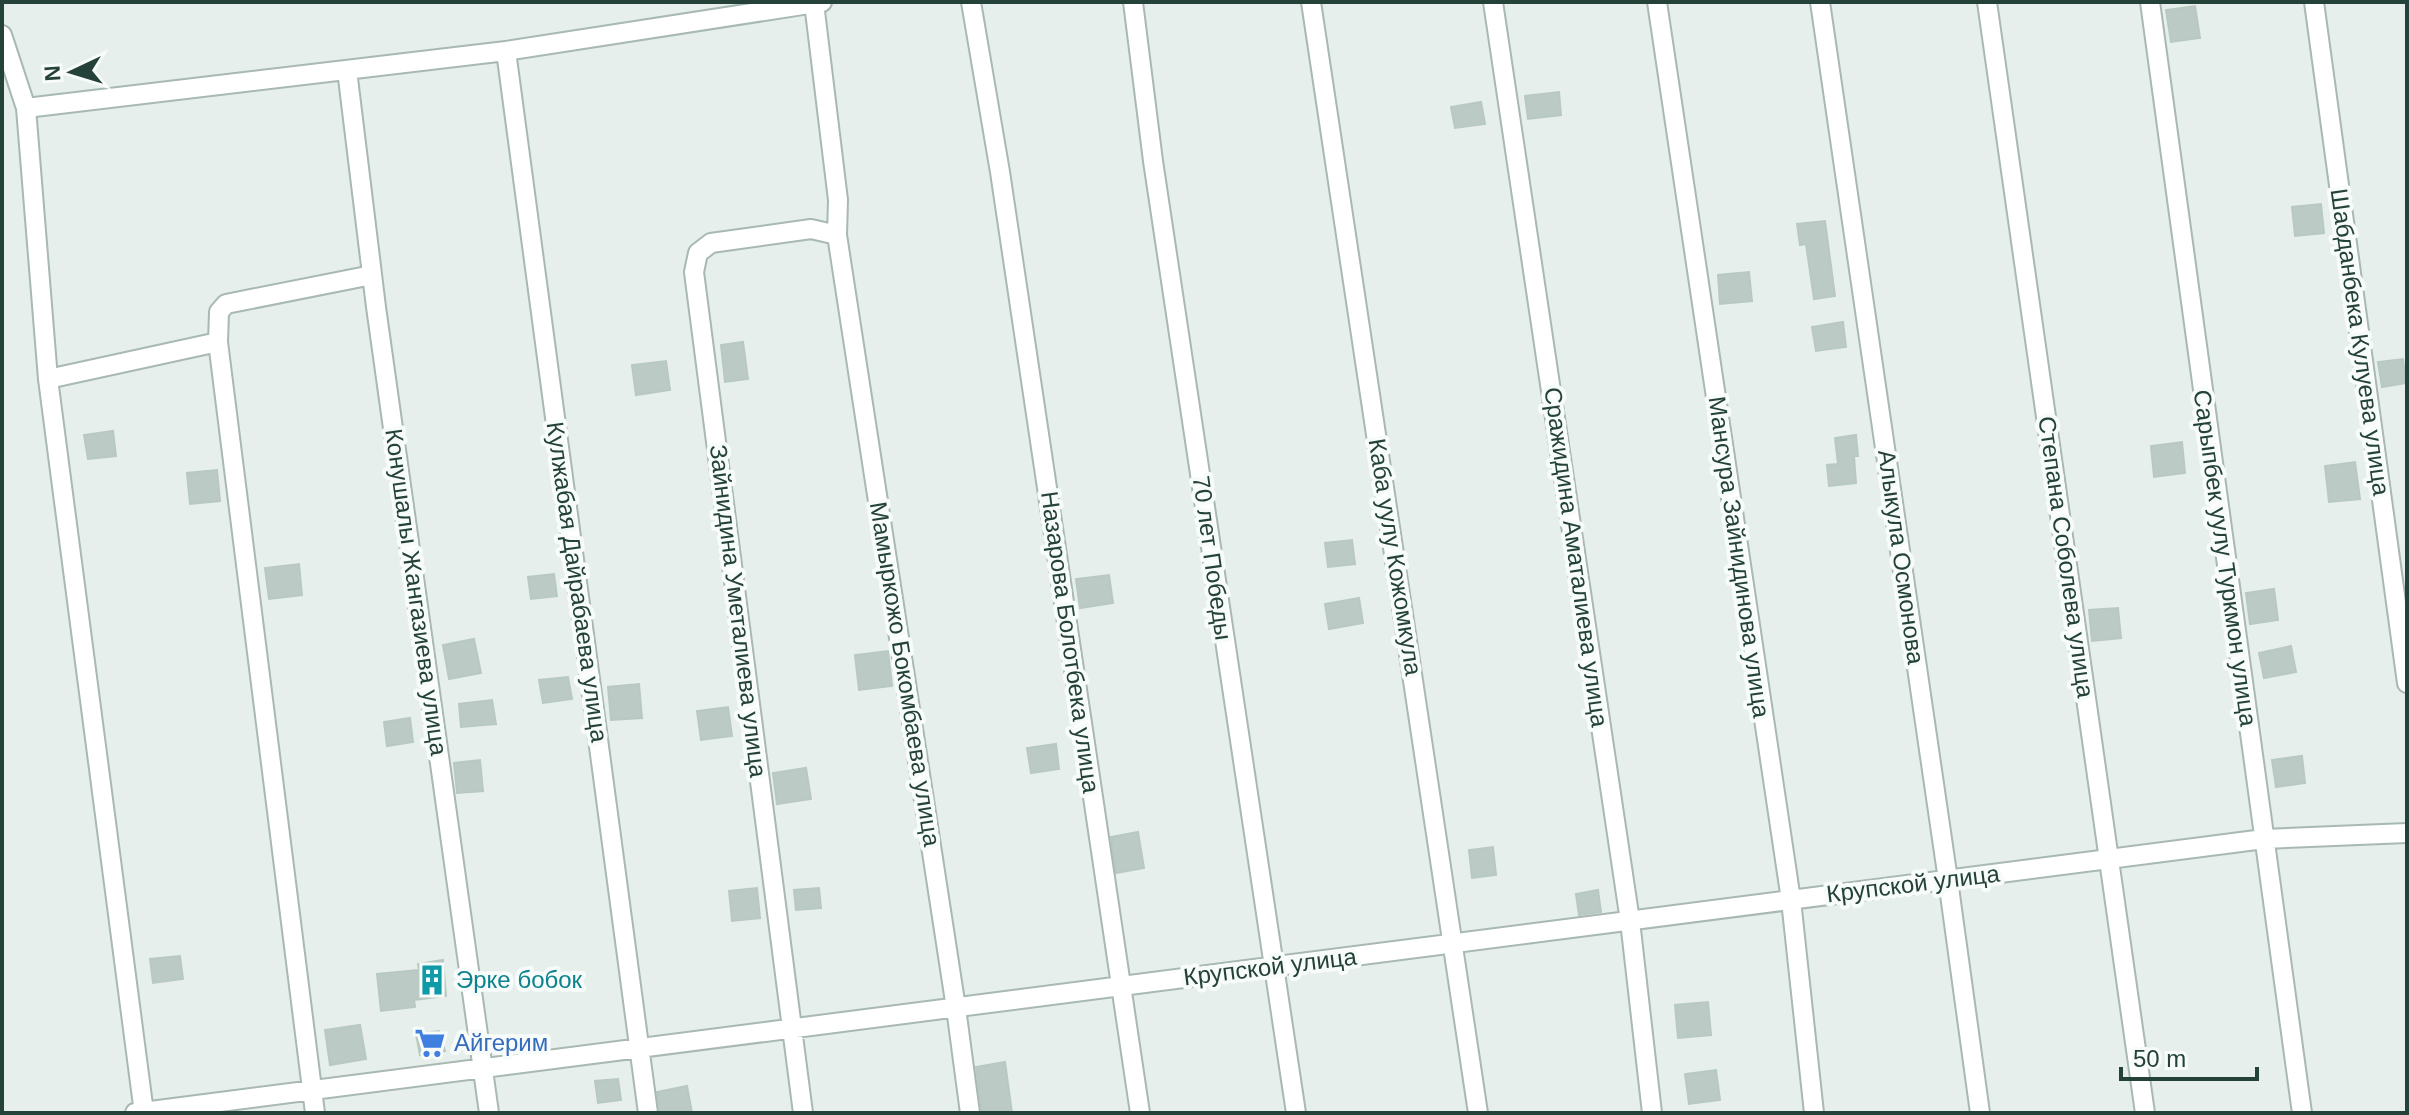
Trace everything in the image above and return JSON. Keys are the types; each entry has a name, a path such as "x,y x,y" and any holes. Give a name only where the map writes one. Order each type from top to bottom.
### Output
{"street":[{"name":"Назарова Болотбека улица","path":"971,2 1000,172 1140,1113"},
{"name":"70 лет Победы","path":"1133,2 1155,177 1296,1113"},
{"name":"Каба уулу Кожомкула","path":"1311,2 1478,1113"},
{"name":"Сражидина Аматалиева улица","path":"1493,2 1630,921 1652,1113"},
{"name":"Мансура Зайнидинова улица","path":"1657,2 1791,900 1814,1113"},
{"name":"Алыкула Осмонова","path":"1820,2 1980,1113"},
{"name":"Степана Соболева улица","path":"1987,2 2145,1113"},
{"name":"Сарыпбек уулу Туркмон улица","path":"2150,2 2302,1113"},
{"name":"Шабданбека Кулуева улица","path":"2314,2 2407,683"},
{"path":"26,108 506,51 818,3"},
{"name":"Мамыркожо Бокомбаева улица","path":"818,3 838,200 837,235 970,1113"},
{"path":"2,35 26,108 48,379 144,1112"},
{"name":"Кулжабая Дайрабаева улица","path":"506,51 648,1113"},
{"name":"Конушалы Жангазиева улица","path":"347,70 372,275 489,1113"},
{"name":"Зайнидина Уметалиева улица","path":"803,1113 694,272 698,253 711,243 811,229 837,235"},
{"path":"315,1113 218,342 219,312 226,304 372,275"},
{"path":"48,379 218,342"},
{"name":"Крупской улица","path":"135,1113 2264,839 2407,833"}],"building":[{"path":"2195,6 2200,38 2171,42 2166,10"},
{"path":"1559,92 1561,115 1528,119 1525,96"},
{"path":"1481,102 1485,124 1455,128 1451,107"},
{"path":"2321,204 2324,233 2295,236 2292,207"},
{"path":"1825,221 1835,296 1814,299 1806,244 1800,245 1797,224"},
{"path":"1749,272 1752,301 1720,304 1718,275"},
{"path":"1843,322 1846,347 1816,351 1812,327"},
{"path":"743,342 748,379 725,382 721,345"},
{"path":"2403,359 2406,383 2382,387 2378,362"},
{"path":"666,361 670,390 636,395 632,365"},
{"path":"113,431 116,456 88,459 84,435"},
{"path":"1856,435 1856,483 1829,486 1827,465 1838,464 1835,438"},
{"path":"2182,442 2185,473 2154,477 2151,446"},
{"path":"2355,462 2360,499 2329,502 2325,466"},
{"path":"217,470 220,501 190,504 187,473"},
{"path":"1352,540 1355,564 1328,567 1325,543"},
{"path":"299,564 302,595 269,599 265,568"},
{"path":"554,574 557,596 531,599 528,577"},
{"path":"1109,575 1113,603 1080,608 1076,579"},
{"path":"2274,589 2278,620 2250,624 2246,593"},
{"path":"1359,598 1363,623 1329,629 1325,604"},
{"path":"2118,608 2121,638 2092,641 2089,610"},
{"path":"474,639 481,673 449,679 443,645"},
{"path":"2291,646 2296,672 2264,678 2259,653"},
{"path":"888,651 892,686 859,690 855,655"},
{"path":"568,677 572,699 543,703 539,680"},
{"path":"639,684 642,718 611,720 608,687"},
{"path":"492,700 496,724 461,727 459,704"},
{"path":"728,707 732,736 701,740 697,711"},
{"path":"410,718 413,742 387,746 384,722"},
{"path":"1056,744 1059,769 1031,773 1027,748"},
{"path":"2302,756 2305,783 2276,787 2272,760"},
{"path":"480,760 483,791 457,793 454,763"},
{"path":"806,768 811,799 777,804 773,773"},
{"path":"1138,832 1144,868 1116,873 1111,837"},
{"path":"1493,847 1496,875 1472,878 1469,850"},
{"path":"757,888 760,918 732,921 729,891"},
{"path":"819,888 821,908 796,910 794,890"},
{"path":"1598,890 1601,912 1579,915 1576,894"},
{"path":"180,956 183,979 153,983 150,959"},
{"path":"443,960 446,996 414,1000 415,1007 381,1011 377,974 419,970 418,964"},
{"path":"1708,1002 1711,1035 1678,1038 1675,1005"},
{"path":"360,1025 366,1059 330,1065 325,1030"},
{"name":"Айгерим","path":"439,1031 445,1051 420,1055 416,1034"},
{"path":"1005,1062 1012,1113 982,1113 976,1067"},
{"path":"1716,1070 1720,1100 1689,1104 1685,1074"},
{"path":"618,1079 621,1100 598,1103 595,1081"},
{"path":"687,1086 692,1113 660,1113 657,1092"}],"place":[{"name":"Эрке бобок","path":"432,980"},
{"name":"Айгерим","path":"430,1043"}]}
